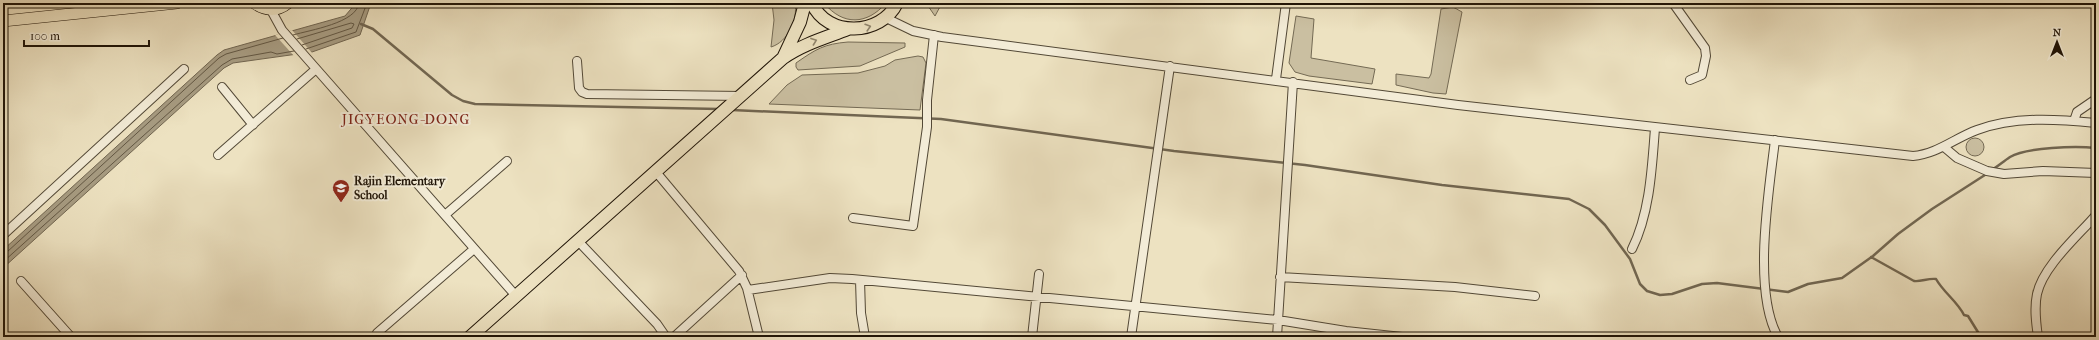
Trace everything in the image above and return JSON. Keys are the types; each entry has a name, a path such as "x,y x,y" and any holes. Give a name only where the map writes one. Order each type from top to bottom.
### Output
{"highway":[{"path":"783,58 800,22 805,3"},
{"path":"812,3 822,17 834,25 848,29 862,29 874,25 886,18 897,3"},
{"path":"470,337 720,116 783,58 797,48 848,29"}],"main road":[{"path":"3,21 113,6 177,3"},
{"path":"254,3 259,7 271,10 283,7 288,3"}],"street":[{"path":"1276,80 1286,3"},
{"path":"1673,3 1705,48 1706,56 1702,75 1690,80"},
{"path":"271,10 282,30 304,56 516,296"},
{"path":"886,18 913,31 934,35 1454,104 1655,128 1913,156 1925,155 1975,130 1992,124 2032,119 2074,120 2096,123"},
{"path":"853,218 913,226 926,127 934,35"},
{"path":"578,61 579,88 582,92 587,94 738,99"},
{"path":"1131,337 1170,66"},
{"path":"3,235 184,69"},
{"path":"218,155 316,69"},
{"path":"1277,337 1286,169 1293,82"},
{"path":"222,87 253,125"},
{"path":"2074,120 2077,112 2096,99"},
{"path":"1632,249 1638,237 1646,203 1655,128"},
{"path":"1775,140 1765,246 1766,289 1771,320 1778,337"},
{"path":"1944,146 1958,158 1987,171 1997,173 2043,171 2096,173"},
{"path":"445,215 507,161"},
{"path":"656,172 742,275 748,290 759,337"},
{"path":"2038,337 2036,307 2038,293 2043,277 2096,215"},
{"path":"578,241 657,324 666,337"},
{"path":"377,333 474,248"},
{"path":"1032,337 1039,274"},
{"path":"674,337 742,275"},
{"path":"1280,277 1455,287 1535,296"},
{"path":"748,290 830,278 860,280 1278,320 1346,331 1402,337"},
{"path":"860,280 861,313 865,337"},
{"path":"21,281 71,337"}],"shaded area":[{"path":"772,3 795,3 796,9 793,23 787,35 771,47 774,20"},
{"path":"824,3 886,3 871,16 855,20 839,16 831,11"},
{"path":"926,3 942,3 935,16"},
{"path":"1453,7 1462,12 1446,94 1433,93 1396,85 1396,74 1429,78 1431,74 1441,9"},
{"path":"1296,16 1314,19 1311,58 1375,69 1372,84 1309,76 1295,72 1289,63"},
{"path":"848,42 905,43 905,47 860,66 798,70 796,67 796,63 820,48"},
{"path":"918,56 923,57 926,63 920,110 769,104 787,85 802,75 858,73 885,66 895,60"},
{"path":"1975,138 1981,141 1984,147 1981,153 1975,156 1969,153 1966,147 1969,141"}],"water":[{"path":"356,3 371,3 360,35 312,52 233,63 224,68 3,268 3,250 217,55 224,50 345,16"}],"pier":[{"path":"292,30 313,54 295,57 275,35"}],"waterway":[{"path":"361,24 373,29 452,95 463,101 475,104 719,109"},
{"path":"732,110 941,119 1174,151 1305,165 1442,185 1569,199 1589,209 1605,225 1630,259 1640,284 1647,291 1660,295 1672,294 1702,284 1717,283 1788,292 1808,284 1842,278 1873,256 1898,234 1932,209 1988,173"},
{"path":"1992,170 2010,157 2028,151 2064,147 2096,148"},
{"path":"1871,257 1914,281 1936,279 1958,305 1964,315 1968,316 1981,337"}],"place":[{"name":"Rajin Elementary School","path":"341,203"}],"district":[{"name":"JIGYEONG-DONG","path":"406,119"}]}
